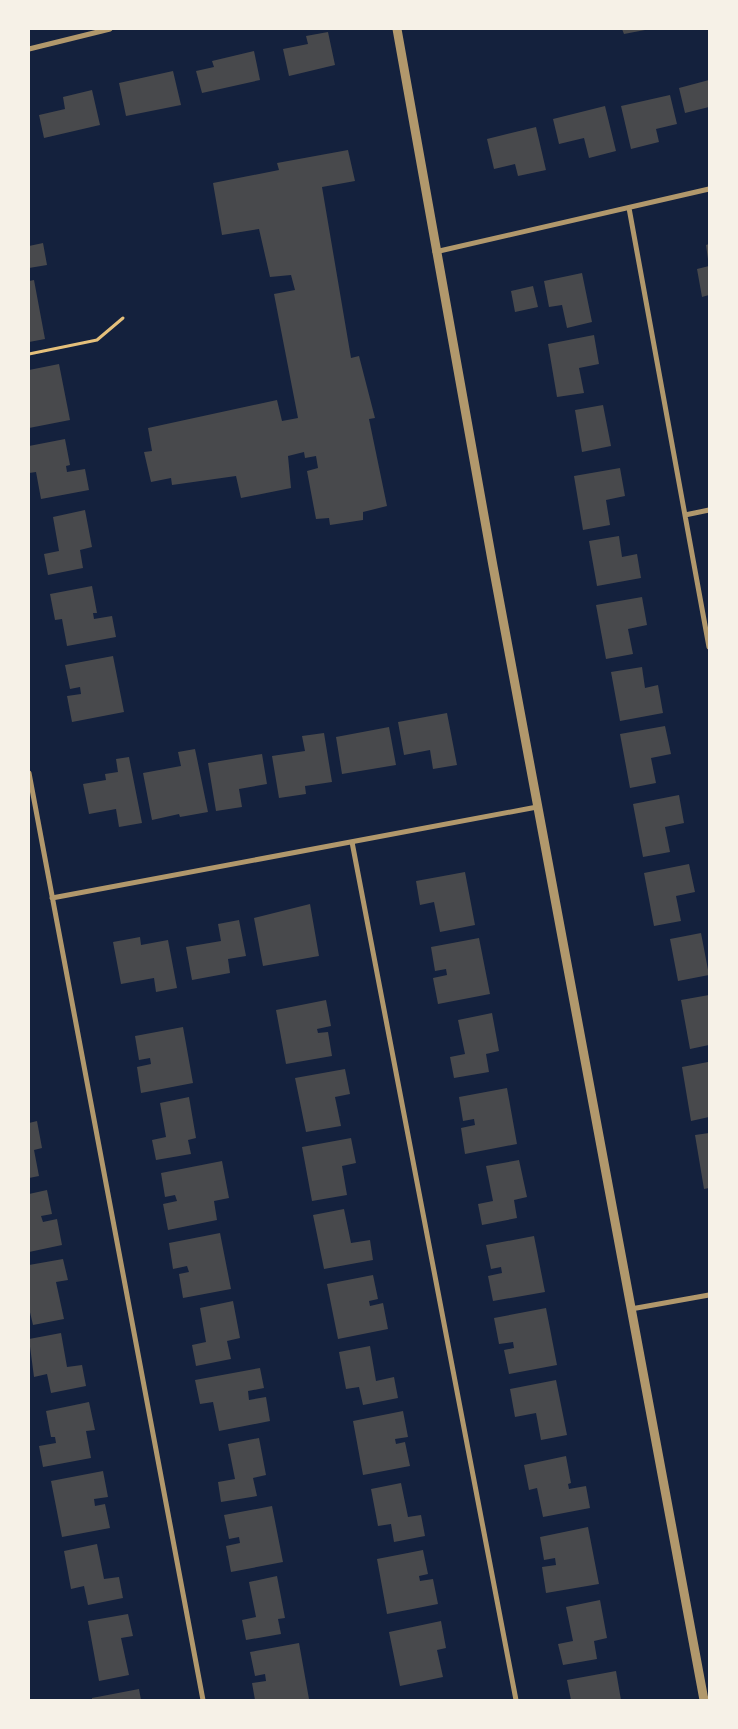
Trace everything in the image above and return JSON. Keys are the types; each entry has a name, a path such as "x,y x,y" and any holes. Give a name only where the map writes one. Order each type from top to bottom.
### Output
{"street":[{"path":"29,49 110,29"},
{"path":"397,29 537,807 704,1700"},
{"path":"436,252 709,189"},
{"path":"629,208 709,647"},
{"path":"685,515 709,510"},
{"path":"29,773 203,1700"},
{"path":"52,898 537,807"},
{"path":"352,842 516,1700"},
{"path":"630,1309 709,1295"}],"path":[{"path":"29,354 97,340 123,318"}],"building":[{"path":"622,29 645,29 645,30 624,34"},
{"path":"328,32 335,65 289,76 283,49 308,44 306,36"},
{"path":"254,51 260,80 202,93 196,71 214,67 212,61"},
{"path":"173,71 181,105 126,116 119,83"},
{"path":"709,80 709,107 685,113 679,88"},
{"path":"92,90 100,125 44,138 39,115 65,109 63,97"},
{"path":"670,95 677,124 656,129 659,142 631,149 621,106"},
{"path":"605,106 616,151 589,158 584,138 559,144 553,119"},
{"path":"536,127 546,170 518,176 515,164 494,169 487,139"},
{"path":"348,150 355,181 322,187 351,358 359,356 375,418 369,419 387,506 363,512 363,520 330,525 329,518 316,519 307,471 318,468 316,456 305,458 304,452 288,456 291,488 241,498 236,476 172,485 171,478 151,482 144,452 152,451 148,428 277,400 282,421 298,418 274,294 295,290 291,275 270,277 259,229 222,235 213,183 279,170 277,163"},
{"path":"43,243 47,265 29,268 29,246"},
{"path":"709,244 709,259 708,259 706,245"},
{"path":"709,266 709,295 702,297 697,269"},
{"path":"582,273 592,322 567,328 562,305 549,307 544,281"},
{"path":"34,280 45,339 29,342 29,281"},
{"path":"533,286 538,307 515,312 511,291"},
{"path":"594,335 599,364 579,368 584,393 557,397 548,344"},
{"path":"59,364 70,420 29,428 29,370"},
{"path":"603,405 611,446 582,452 575,410"},
{"path":"65,439 70,465 66,466 67,472 85,469 89,490 41,499 36,472 29,473 29,446"},
{"path":"620,468 625,496 606,500 610,525 583,530 574,476"},
{"path":"85,510 92,547 80,550 83,568 48,575 44,554 59,551 53,517"},
{"path":"619,536 622,557 637,554 641,578 597,586 589,541"},
{"path":"92,586 97,613 93,613 94,619 112,616 116,637 67,646 62,619 55,620 50,594"},
{"path":"642,597 647,625 628,629 633,654 606,659 596,605"},
{"path":"113,656 124,712 72,722 67,696 81,694 80,687 70,689 65,665"},
{"path":"642,667 645,688 658,685 663,713 620,721 611,672"},
{"path":"447,713 457,765 433,769 430,750 404,755 398,722"},
{"path":"665,726 671,754 651,758 656,783 630,788 620,734"},
{"path":"389,727 396,765 342,774 336,737"},
{"path":"324,733 332,782 305,786 306,794 279,798 272,756 305,751 302,736"},
{"path":"195,749 208,812 180,817 179,814 152,820 143,773 181,766 178,752"},
{"path":"262,754 267,784 239,789 242,807 216,811 208,763"},
{"path":"129,757 142,823 119,827 116,809 89,814 83,784 106,780 105,774 118,772 116,759"},
{"path":"679,795 684,823 665,827 670,852 643,857 633,804"},
{"path":"689,864 695,892 676,896 681,921 654,926 644,873"},
{"path":"465,872 475,925 440,932 434,902 420,905 416,881"},
{"path":"310,904 319,956 263,966 254,918"},
{"path":"239,920 246,956 228,959 230,973 192,980 186,947 221,941 218,924"},
{"path":"701,933 709,975 678,981 670,939"},
{"path":"140,937 141,945 168,940 177,988 156,992 154,978 121,984 113,942"},
{"path":"479,938 490,994 438,1004 433,978 447,975 446,969 435,971 431,947"},
{"path":"709,995 709,1045 690,1049 681,1000"},
{"path":"326,1000 331,1026 317,1029 318,1033 328,1032 332,1056 286,1064 276,1010"},
{"path":"492,1013 499,1051 486,1054 489,1072 454,1078 450,1057 465,1054 458,1020"},
{"path":"183,1027 193,1083 141,1093 137,1067 151,1064 150,1058 139,1060 135,1036"},
{"path":"708,1062 709,1117 691,1121 682,1067"},
{"path":"345,1069 350,1094 335,1097 341,1126 306,1132 295,1078"},
{"path":"507,1088 517,1144 465,1154 461,1128 475,1125 474,1119 463,1121 459,1097"},
{"path":"189,1097 196,1138 188,1140 191,1154 156,1160 152,1140 166,1137 160,1103"},
{"path":"37,1121 42,1148 34,1150 39,1176 29,1178 29,1123"},
{"path":"709,1133 709,1188 704,1189 695,1135"},
{"path":"351,1138 356,1163 342,1166 347,1195 312,1201 302,1147"},
{"path":"519,1160 527,1197 514,1200 517,1218 482,1225 478,1204 493,1201 486,1166"},
{"path":"222,1161 229,1198 214,1201 217,1220 168,1230 163,1204 177,1201 175,1195 165,1197 161,1173"},
{"path":"47,1190 52,1214 41,1216 43,1222 57,1219 62,1245 29,1252 29,1194"},
{"path":"344,1209 351,1243 370,1240 373,1260 324,1269 313,1215"},
{"path":"220,1233 231,1289 183,1298 179,1274 189,1272 187,1266 173,1269 169,1243"},
{"path":"534,1236 545,1292 493,1301 488,1276 502,1273 501,1267 491,1269 486,1245"},
{"path":"63,1259 68,1280 56,1282 64,1319 33,1325 29,1308 29,1265"},
{"path":"373,1275 378,1299 369,1301 370,1306 383,1303 388,1329 338,1339 327,1284"},
{"path":"233,1301 240,1338 227,1341 231,1359 196,1366 192,1345 206,1342 200,1308"},
{"path":"546,1308 557,1365 509,1374 504,1350 514,1348 513,1342 499,1344 494,1318"},
{"path":"61,1333 67,1367 82,1365 86,1386 51,1393 47,1374 34,1377 29,1339"},
{"path":"370,1346 376,1381 394,1377 398,1398 363,1405 359,1387 346,1389 339,1352"},
{"path":"260,1368 264,1388 248,1391 249,1400 266,1397 270,1421 219,1431 213,1402 200,1404 195,1380"},
{"path":"556,1380 567,1435 541,1440 536,1413 515,1417 510,1389"},
{"path":"89,1402 95,1430 86,1431 91,1458 43,1467 39,1446 56,1443 55,1437 51,1437 46,1411"},
{"path":"403,1411 408,1437 395,1439 396,1444 405,1442 410,1466 363,1475 353,1421"},
{"path":"259,1438 266,1475 253,1478 257,1496 221,1502 218,1482 235,1479 228,1444"},
{"path":"566,1456 571,1483 568,1484 569,1489 586,1486 590,1508 543,1517 537,1488 529,1490 524,1465"},
{"path":"103,1471 108,1497 94,1499 95,1506 105,1504 110,1528 62,1537 51,1481"},
{"path":"401,1483 408,1517 421,1515 425,1536 394,1542 391,1524 378,1526 371,1489"},
{"path":"272,1506 283,1562 231,1572 226,1546 240,1543 239,1537 229,1539 224,1515"},
{"path":"588,1527 599,1584 546,1593 542,1567 556,1565 555,1558 544,1560 540,1537"},
{"path":"97,1544 104,1579 119,1577 123,1598 88,1605 84,1586 71,1589 64,1551"},
{"path":"423,1550 428,1574 419,1576 420,1581 433,1579 438,1604 387,1614 377,1559"},
{"path":"277,1576 285,1618 278,1619 281,1634 246,1640 242,1620 256,1617 249,1582"},
{"path":"600,1600 607,1638 594,1641 597,1659 563,1665 558,1644 573,1641 566,1607"},
{"path":"128,1614 133,1636 121,1638 129,1675 99,1681 88,1621"},
{"path":"441,1621 446,1648 437,1650 443,1677 400,1686 389,1632"},
{"path":"299,1643 309,1699 255,1700 252,1683 266,1681 265,1674 255,1676 250,1652"},
{"path":"616,1671 621,1700 571,1700 567,1680"},
{"path":"139,1689 141,1700 92,1700 92,1698"}]}
